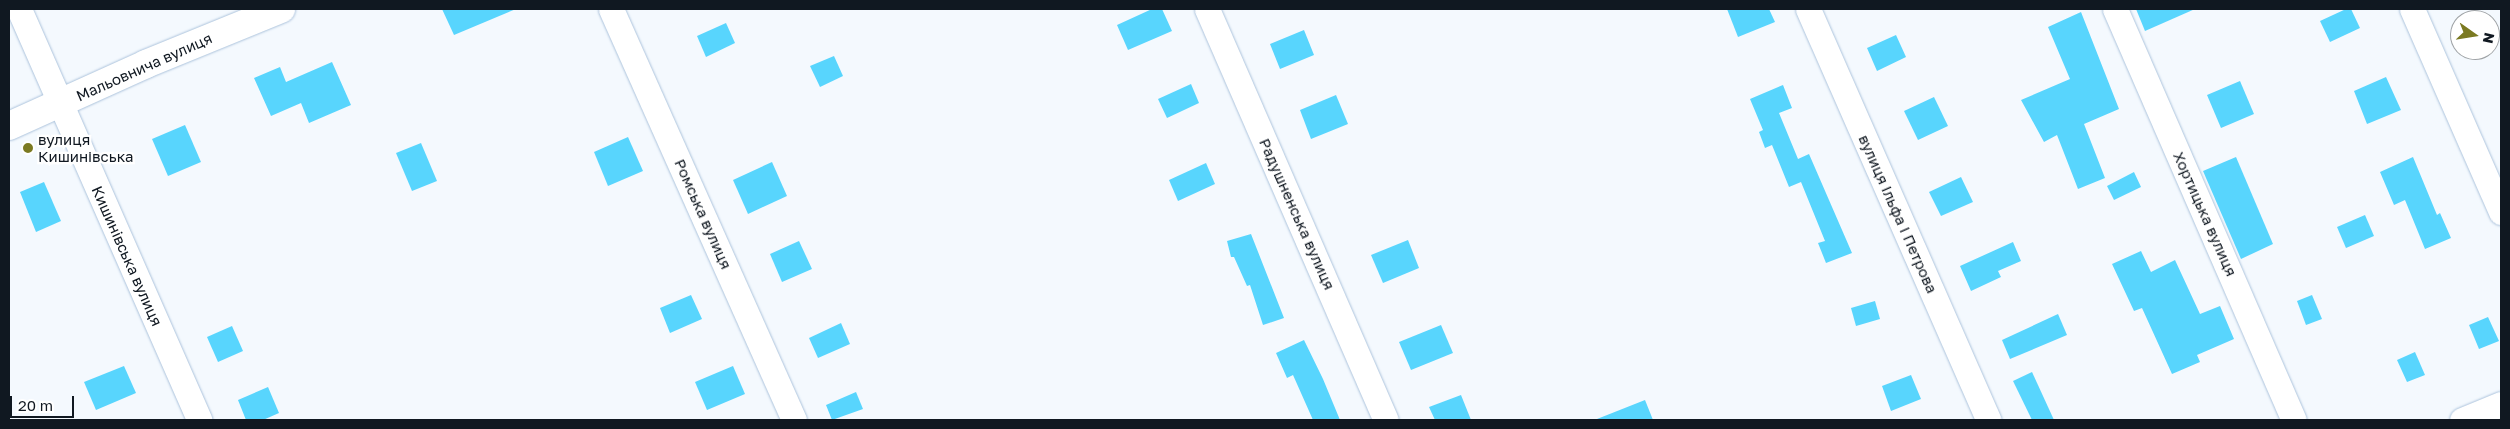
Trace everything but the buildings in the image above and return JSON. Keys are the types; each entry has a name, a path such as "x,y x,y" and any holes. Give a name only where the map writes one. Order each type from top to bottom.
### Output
{"street":[{"name":"Кишинівська вулиця","path":"18,9 199,420"},
{"name":"Мальовнича вулиця","path":"9,126 146,64 281,9"},
{"name":"Ромська вулиця","path":"611,9 794,420"},
{"name":"Радушненська вулиця","path":"1207,9 1386,420"},
{"name":"вулиця Ільфа І Петрова","path":"1808,9 1988,420"},
{"name":"Хортицька вулиця","path":"2115,9 2294,420"},
{"path":"2412,9 2501,212"},
{"path":"2462,420 2501,404"}],"place":[{"name":"вулиця Кишинівська","path":"28,148"}]}
